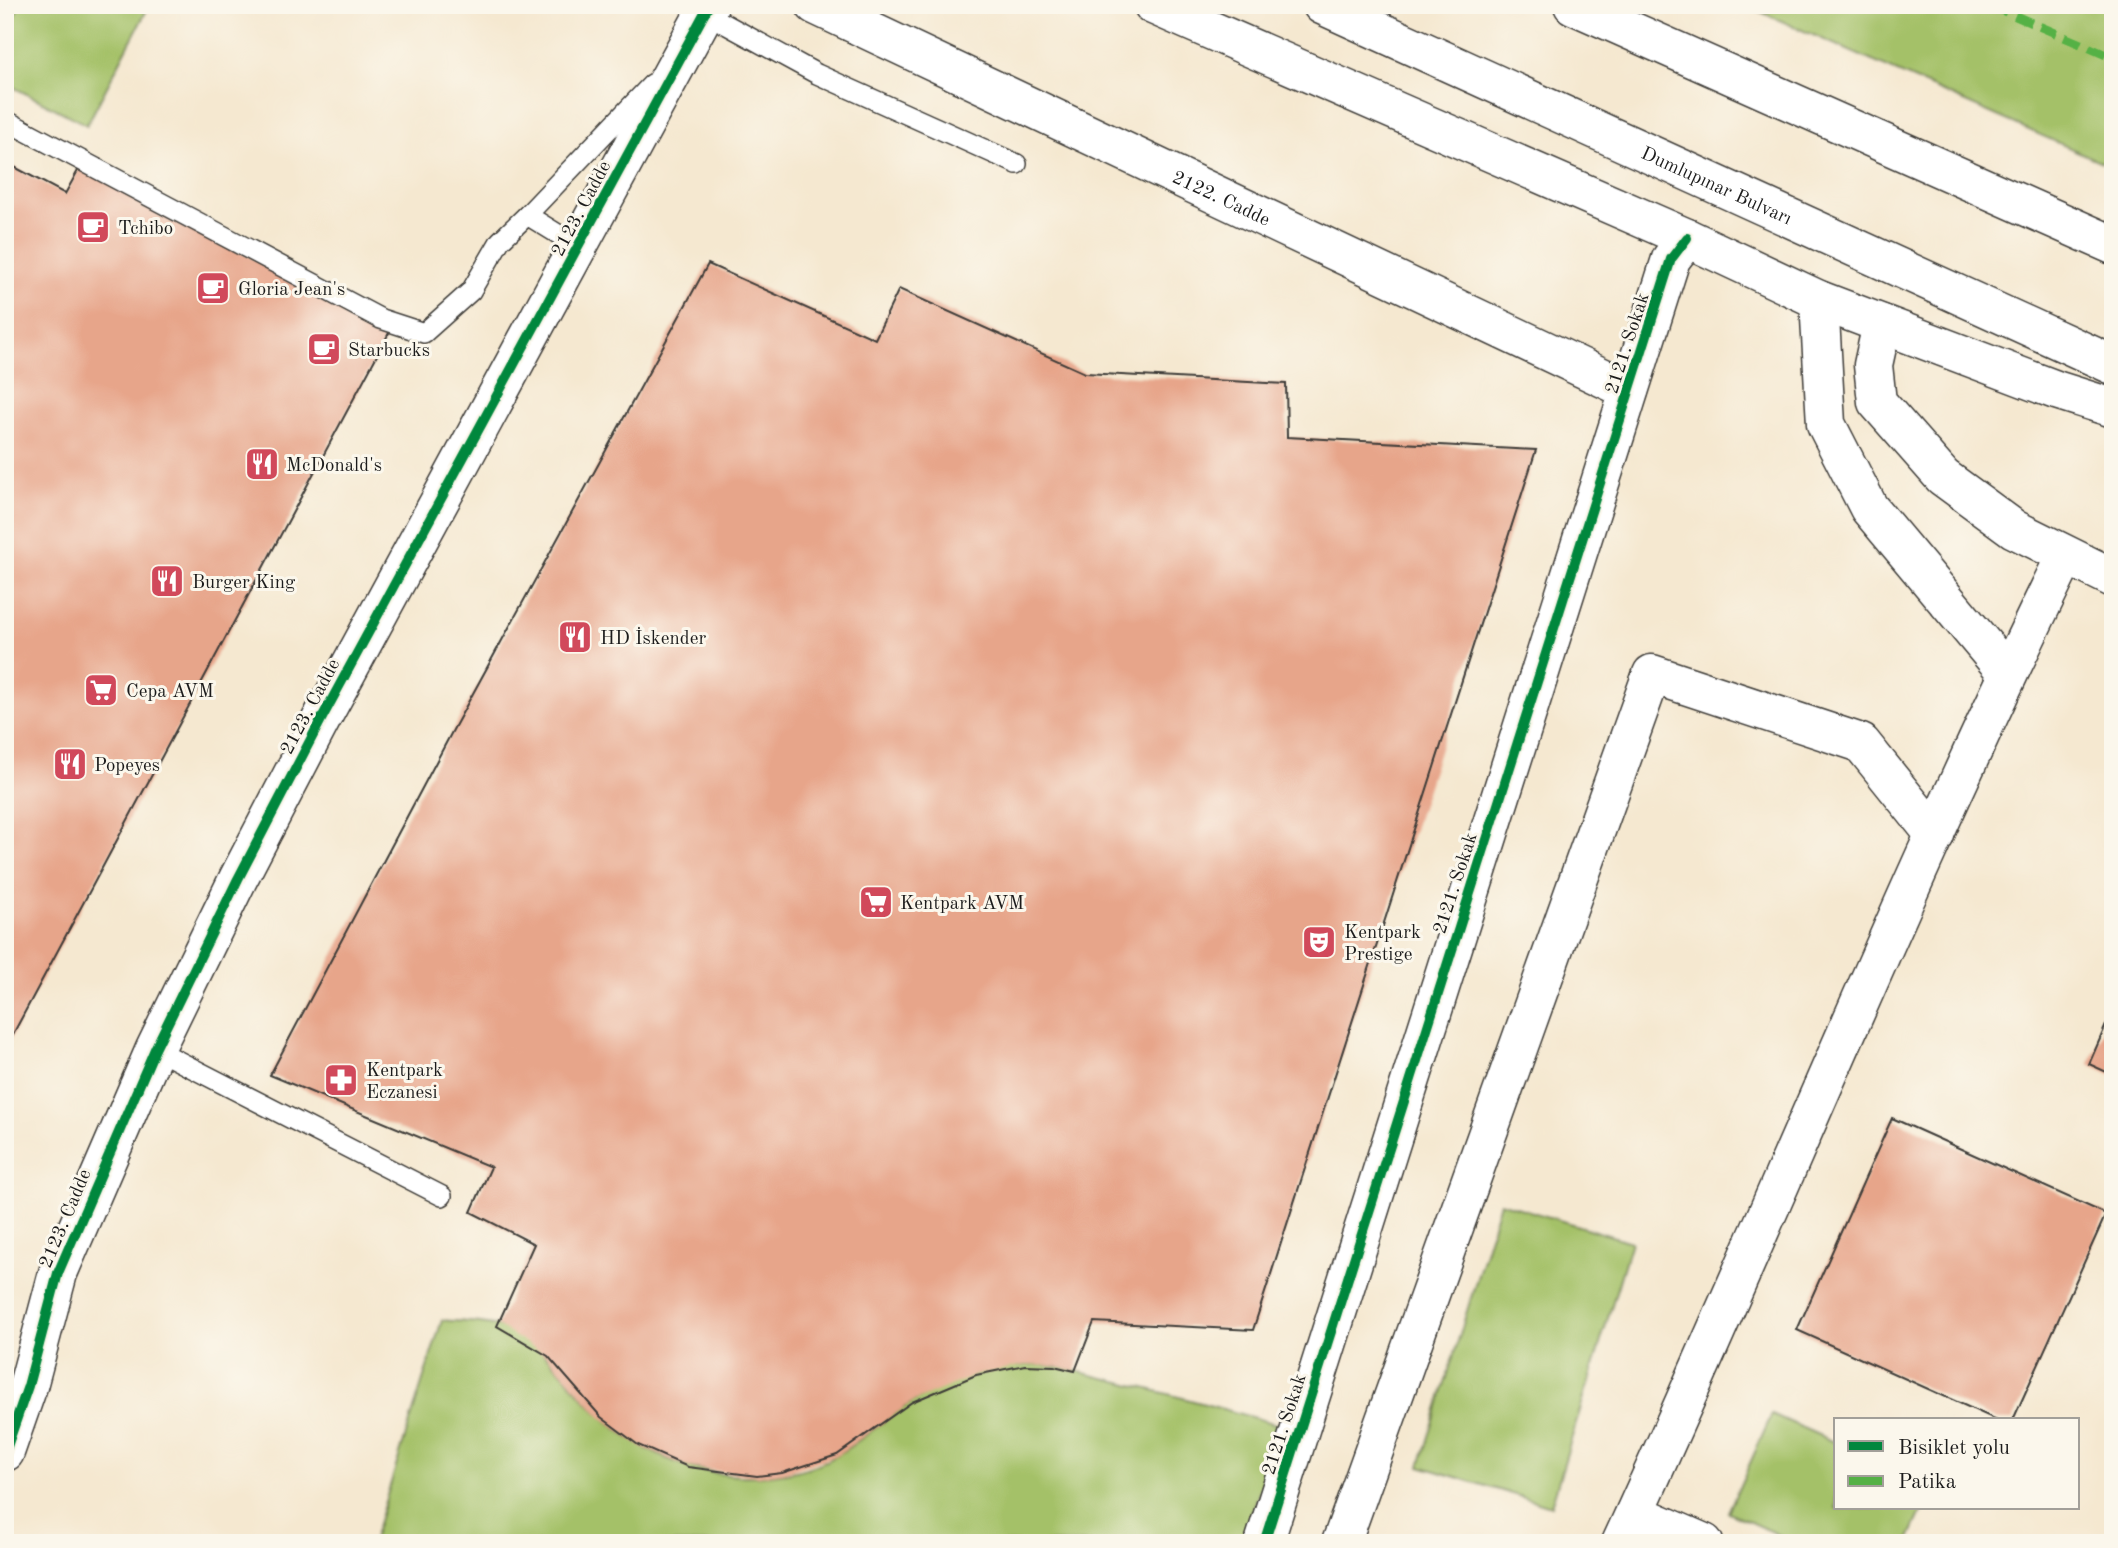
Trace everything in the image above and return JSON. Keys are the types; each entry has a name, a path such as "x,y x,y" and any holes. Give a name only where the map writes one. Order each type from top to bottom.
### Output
{"main road":[{"name":"2122. Cadde","path":"815,5 1629,390"},
{"path":"1153,5 1687,238 1819,300 2056,390 2113,408"},
{"name":"Dumlupınar Bulvarı","path":"1322,5 2113,365"},
{"path":"1573,5 2113,245"},
{"name":"2123. Cadde","path":"5,1452 28,1386 58,1273 155,1049 238,879 323,716 707,9"},
{"name":"2121. Sokak","path":"1264,1543 1671,259 1687,238"},
{"path":"1819,300 1826,424 1869,508 2008,674"},
{"path":"1882,324 1873,365 1877,402 1943,477 2014,529 2065,557 2113,578"},
{"path":"1704,1543 1628,1528 1935,835 2065,557"},
{"path":"1341,1543 1653,674 1861,743 1935,835"}],"lane":[{"path":"707,9 817,74 1017,164"},
{"path":"5,120 381,319 424,333 471,291 500,241 687,47"},
{"path":"527,215 579,247"},
{"path":"155,1049 442,1196"}],"green space":[{"path":"20,5 138,5 147,10 87,125 5,83 5,33"},
{"path":"1745,5 2113,5 2113,167"},
{"path":"1500,1202 1631,1242 1551,1506 1420,1466"},
{"path":"442,1320 500,1327 526,1339 546,1356 598,1413 631,1439 687,1466 729,1475 785,1473 825,1461 856,1443 901,1409 937,1389 981,1373 1011,1366 1046,1365 1075,1371 1283,1426 1241,1543 372,1543"},
{"path":"1772,1414 1834,1442 1834,1510 1922,1510 1907,1543 1796,1543 1728,1512"}],"building":[{"name":"Cepa AVM","path":"5,162 65,194 80,167 390,331 5,1049"},
{"name":"Kentpark AVM","path":"708,264 875,339 899,289 1085,373 1286,384 1287,437 1536,450 1253,1330 1094,1322 1075,1371 1054,1366 1025,1365 976,1375 912,1402 837,1455 782,1473 757,1476 688,1467 638,1445 601,1417 548,1356 497,1326 534,1244 471,1212 491,1167 270,1075 454,728"},
{"path":"2113,1009 2113,1075 2089,1064"},
{"path":"1892,1118 2106,1214 2014,1418 1993,1418 1797,1330"}],"marked path":[{"path":"1990,5 2113,58"}],"cycle path":[{"path":"5,1452 28,1386 58,1273 155,1049 238,879 323,716 709,5"},
{"path":"1264,1543 1671,259 1687,238"}],"place":[{"name":"Tchibo","path":"93,227"},
{"name":"Gloria Jean's","path":"213,288"},
{"name":"Starbucks","path":"324,349"},
{"name":"McDonald's","path":"262,464"},
{"name":"Burger King","path":"167,581"},
{"name":"HD İskender","path":"575,637"},
{"name":"Cepa AVM","path":"101,690"},
{"name":"Popeyes","path":"70,764"},
{"name":"Kentpark AVM","path":"876,902"},
{"name":"Kentpark Prestige","path":"1319,942"},
{"name":"Kentpark Eczanesi","path":"341,1080"}]}
